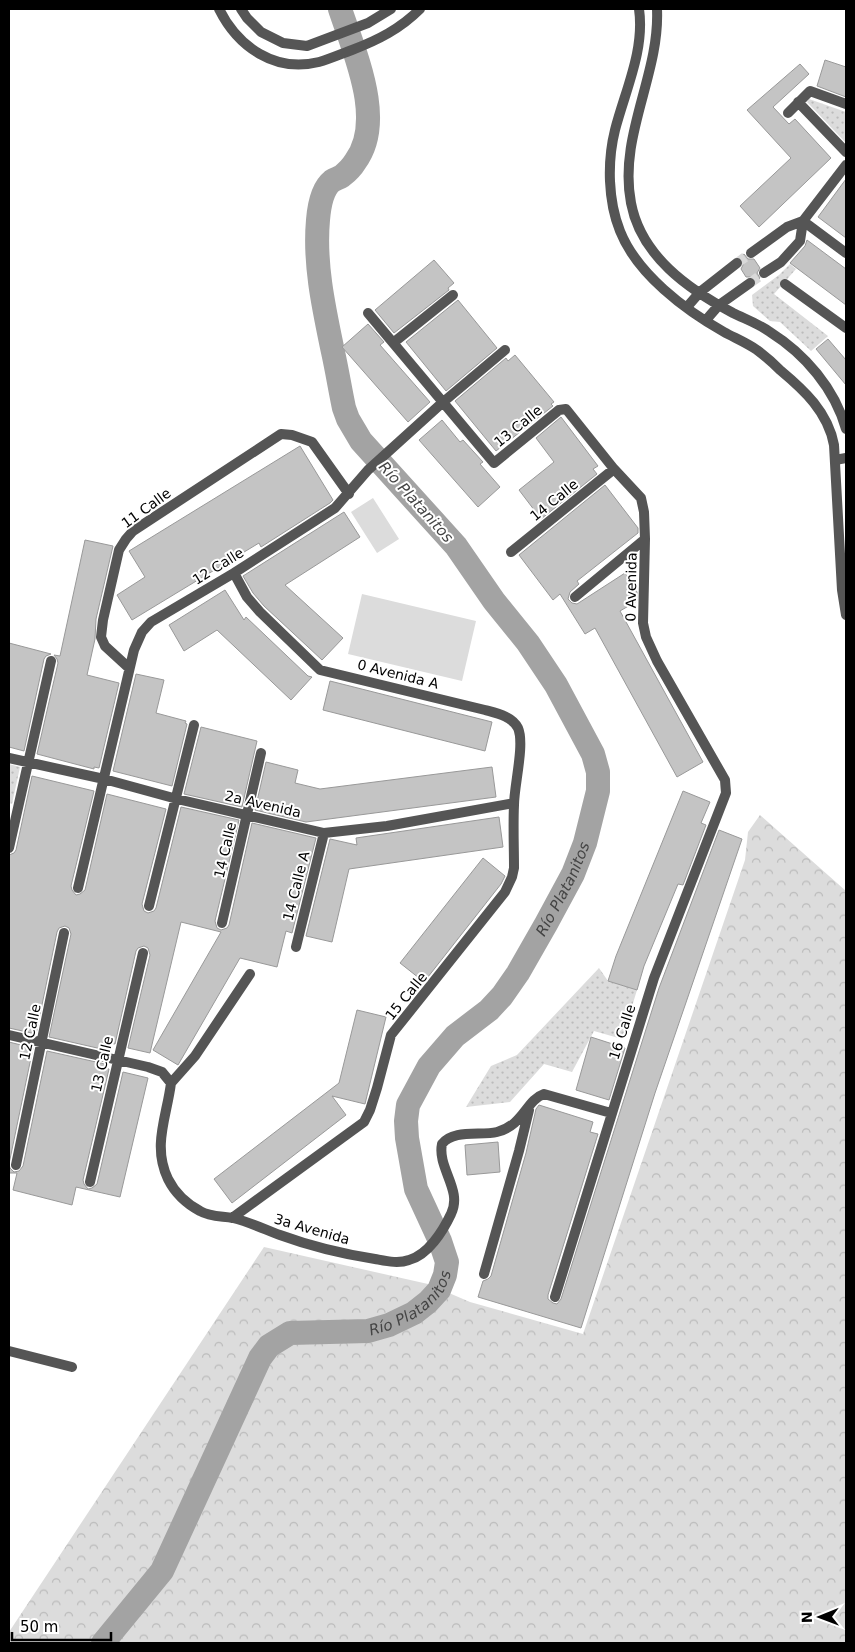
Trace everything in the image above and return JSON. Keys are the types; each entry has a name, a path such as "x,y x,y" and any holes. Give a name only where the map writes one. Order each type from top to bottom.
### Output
{"street":[{"path":"219,9 225,21 240,40 262,55 284,64 302,65 319,62 375,41 390,33 420,9"},
{"path":"241,9 261,32 284,43 307,46 368,23 391,9"},
{"path":"639,9 640,35 636,58 614,132 611,154 612,206 620,231 631,253 644,271 658,284 722,331 757,350 802,388 819,410 832,435 842,590 846,615"},
{"path":"657,9 653,59 630,150 628,180 631,203 639,230 652,250 679,278 720,305 769,331 804,360 828,389 846,429"},
{"path":"788,113 810,91 846,104"},
{"path":"798,102 846,152"},
{"path":"751,254 787,227 803,221 845,172"},
{"path":"803,221 846,253"},
{"path":"764,273 781,262 800,241 803,221"},
{"path":"687,307 700,292 737,263"},
{"path":"706,320 720,305 750,283"},
{"path":"785,284 846,328"},
{"path":"393,343 453,295"},
{"path":"368,313 442,403"},
{"name":"12 Calle","path":"78,888 129,668 142,632 148,626 336,508 368,470 442,403 505,350"},
{"name":"13 Calle","path":"442,403 494,463 559,410"},
{"name":"0 Avenida","path":"559,410 566,409 641,498 644,512 645,539 643,623 646,637 657,661 725,780"},
{"name":"11 Calle","path":"129,668 105,646 101,631 116,559 122,544 133,531 276,436 285,433 312,442 349,494"},
{"path":"835,460 846,458"},
{"name":"14 Calle","path":"511,552 614,468"},
{"path":"575,597 645,539"},
{"name":"0 Avenida A","path":"234,573 243,592 254,605 294,647 320,670 485,710 509,718 518,728 520,735 514,803"},
{"path":"9,848 51,661"},
{"path":"149,906 194,725"},
{"name":"14 Calle","path":"222,924 261,753"},
{"name":"2a Avenida","path":"9,758 104,779 177,799 324,833 387,826 514,803"},
{"name":"16 Calle","path":"555,1297 654,978 726,793 725,780"},
{"name":"15 Calle","path":"232,1218 364,1122 378,1088 391,1035 470,938 510,885 514,868 514,803"},
{"name":"14 Calle A","path":"296,947 324,833"},
{"name":"12 Calle","path":"16,1165 43,1042 64,933"},
{"name":"13 Calle","path":"90,1182 143,953"},
{"path":"9,1035 162,1072 171,1083 195,1056 250,974"},
{"name":"3a Avenida","path":"171,1083 161,1130 160,1149 163,1165 169,1180 178,1194 188,1204 202,1212 232,1218 310,1245 361,1257 388,1261 408,1261 418,1256 432,1243 448,1221 454,1207 454,1195 442,1158 441,1148 444,1141 454,1136 496,1132 504,1129 515,1123 540,1095 547,1094 611,1113"},
{"path":"484,1274 531,1105"},
{"path":"9,1351 72,1367"}],"green space":[{"path":"809,99 846,112 846,143 807,102"},
{"path":"790,264 796,269 774,294 828,336 811,351 780,322 770,321 753,306 752,295 779,275"},
{"path":"373,498 399,539 377,553 351,512"},
{"path":"362,594 476,621 462,681 348,654"},
{"path":"9,764 20,767 12,804 9,803"},
{"path":"760,815 846,891 846,1643 9,1643 9,1632 264,1247 428,1284 470,1302 583,1334 745,860 748,832"},
{"path":"599,968 608,981 637,990 622,1039 594,1031 572,1072 544,1064 510,1102 466,1107 491,1066 517,1055"}],"building":[{"path":"825,60 846,67 846,97 817,86"},
{"path":"800,64 809,74 773,107 789,124 795,119 831,158 759,227 740,206 791,158 747,110"},
{"path":"846,179 846,238 818,217"},
{"path":"807,240 846,269 846,305 790,263 805,246"},
{"path":"744,254 748,259 754,259 760,268 757,273 760,278 756,281 752,277 746,277 741,269 744,263 740,257"},
{"path":"434,260 454,283 448,288 449,290 394,333 375,310"},
{"path":"458,300 497,348 446,391 406,342"},
{"path":"368,324 384,342 380,345 430,402 408,422 342,347"},
{"path":"828,339 846,360 846,385 816,349"},
{"path":"515,355 554,402 551,404 553,406 496,451 455,401 506,358 508,361"},
{"path":"561,417 598,466 593,469 597,474 541,519 519,490 554,462 536,438"},
{"path":"442,420 460,442 463,440 483,462 480,464 500,487 478,507 419,440"},
{"path":"300,446 333,500 261,547 259,543 132,620 117,595 145,577 129,551"},
{"path":"605,485 638,528 638,533 577,581 579,584 570,592 568,599 572,603 577,604 625,573 637,592 637,601 620,611 703,762 677,777 595,628 585,634 560,594 553,600 519,555"},
{"path":"344,512 360,537 285,585 343,638 322,660 264,606 253,593 243,576"},
{"path":"85,540 113,546 96,619 95,639 87,675 119,683 99,768 94,767 94,769 37,754 58,663 54,655 60,656"},
{"path":"225,590 244,620 246,617 308,676 312,677 291,700 217,630 184,651 169,625"},
{"path":"9,643 51,654 44,659 24,751 9,747"},
{"path":"136,674 164,680 156,713 186,721 185,723 187,724 172,786 113,771"},
{"path":"330,681 492,722 485,751 323,710"},
{"path":"201,727 257,741 242,807 184,794"},
{"path":"266,762 298,770 295,783 320,789 492,767 496,797 306,822 255,810"},
{"path":"32,776 94,791 71,886 76,895 85,890 107,794 166,809 142,904 144,911 148,913 156,908 181,807 239,820 215,921 217,928 221,930 229,925 252,823 316,838 292,933 286,931 277,967 240,958 178,1065 153,1050 221,932 181,922 150,1053 128,1048 150,955 148,948 144,946 136,951 115,1044 108,1043 106,1050 49,1037 71,934 69,928 65,926 59,928 57,932 36,1034 9,1028 9,855 16,850"},
{"path":"683,791 710,802 701,823 706,825 683,885 678,884 644,966 637,990 608,981 616,956"},
{"path":"499,817 503,847 349,869 332,942 306,936 330,839 357,845 356,838"},
{"path":"719,830 742,839 655,1093 581,1328 478,1297 483,1281 491,1276 526,1153 536,1109 539,1105 593,1122 590,1132 598,1134 548,1295 548,1299 553,1303 557,1304 561,1299 659,988"},
{"path":"483,858 505,876 501,884 424,982 400,963"},
{"path":"357,1010 386,1017 365,1104 332,1096 346,1115 232,1203 214,1179 339,1083"},
{"path":"591,1037 625,1048 609,1100 576,1090"},
{"path":"9,1042 33,1048 9,1164"},
{"path":"47,1051 105,1064 104,1068 109,1069 83,1180 88,1189 97,1184 123,1072 148,1078 120,1197 76,1187 72,1205 13,1190 17,1173 9,1173 9,1164 14,1172 19,1171 23,1166"},
{"path":"498,1142 500,1172 467,1175 465,1145"}],"waterway":[{"name":"Río Platanitos","path":"103,1643 162,1571 260,1358 269,1346 290,1333 368,1331 389,1325 414,1313 439,1290 445,1275 447,1262 440,1241 416,1189 407,1138 406,1121 408,1105 429,1066 455,1036 489,1010 502,996 518,973 573,874 585,843 598,791 598,772 593,754 556,685 528,643 494,601 456,546 361,441 344,408 321,286 317,253 318,220 323,194 329,184 351,168 364,145 368,127 368,107 359,65 340,9"}],"tunnel":[{"path":"737,263 751,253"},
{"path":"750,283 764,273"}]}
